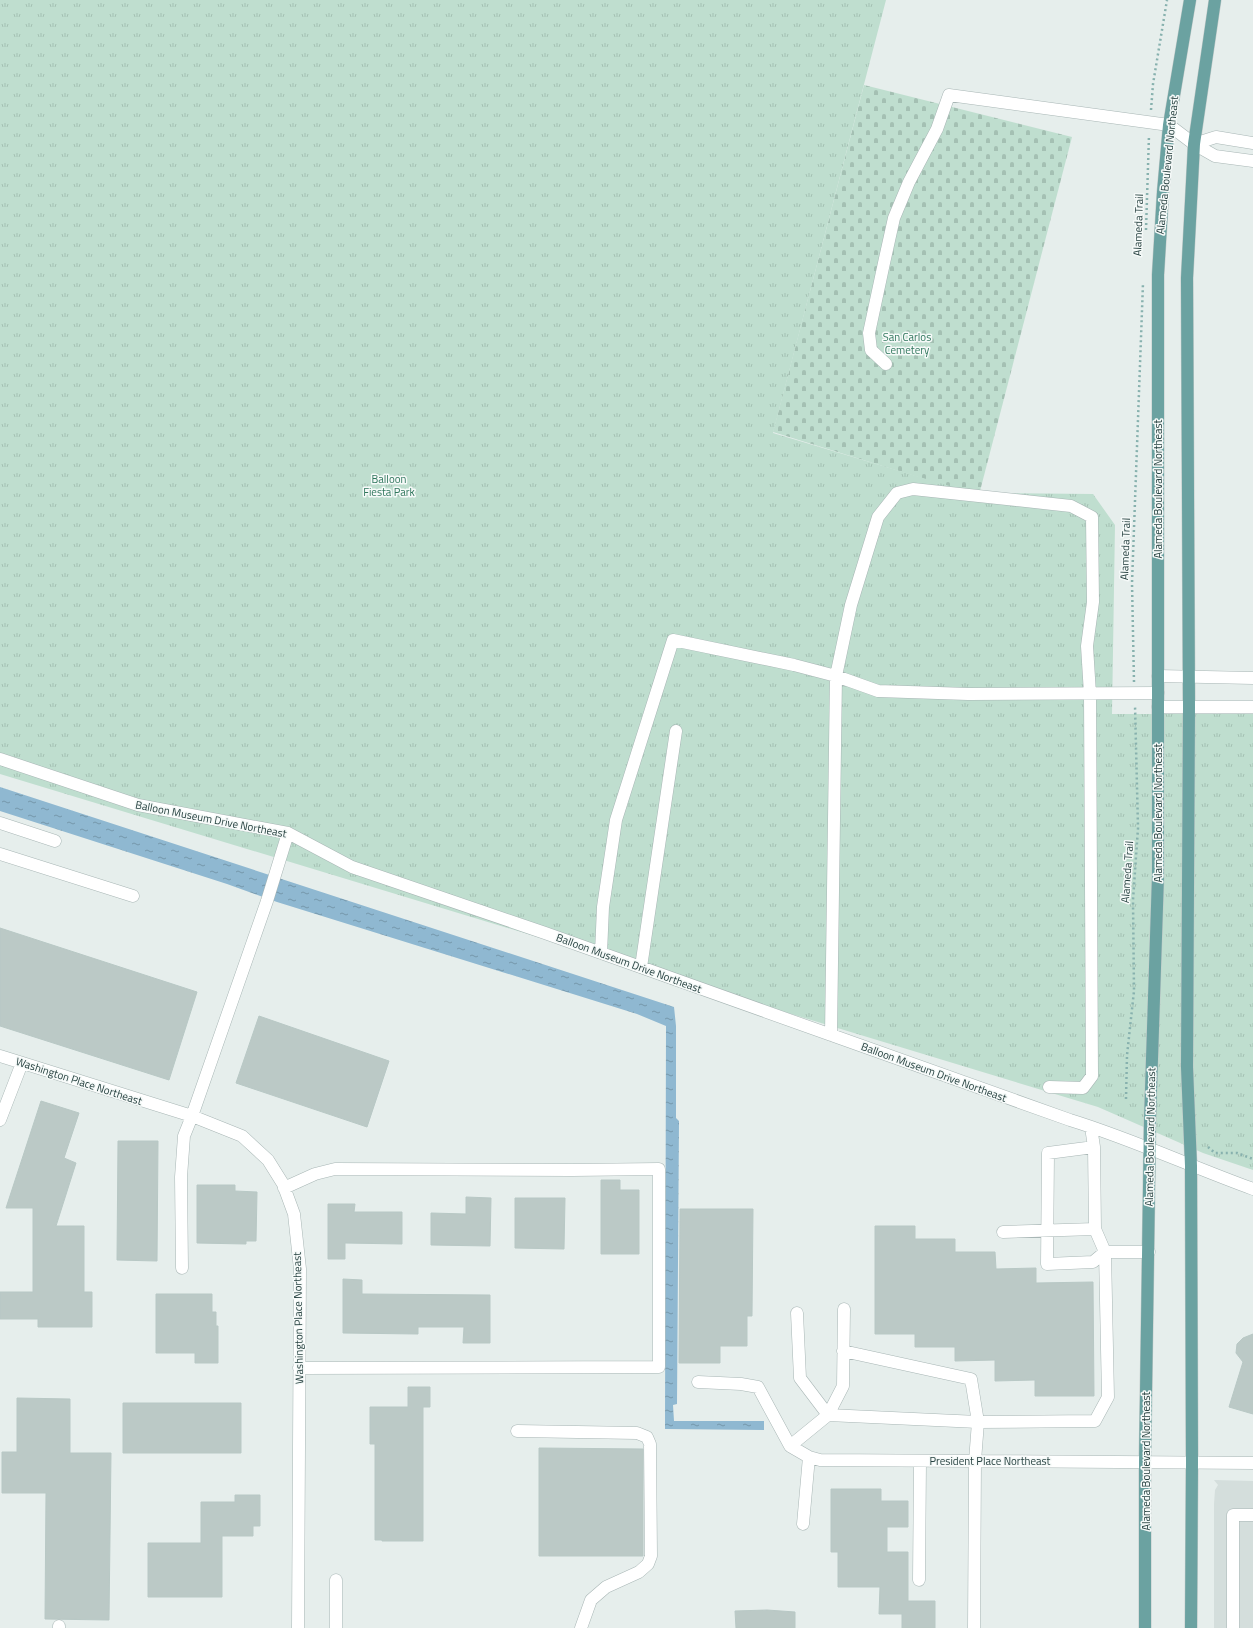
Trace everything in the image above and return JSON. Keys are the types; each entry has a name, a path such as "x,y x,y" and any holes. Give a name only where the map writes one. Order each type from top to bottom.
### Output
{"main road":[{"name":"Alameda Boulevard Northeast","path":"1145,1628 1145,1462 1148,1252 1158,876 1158,275 1169,125 1190,0"},
{"path":"1191,1628 1191,1166 1187,1067 1189,707 1187,278 1194,144 1216,0"}],"street":[{"path":"886,364 872,350 869,333 894,218 909,182 936,129 949,94 1169,125 1194,144 1215,156 1253,161"},
{"path":"1194,144 1216,137 1253,143"},
{"path":"831,1035 836,676 851,605 878,517 897,493 913,489 1071,506 1092,517 1093,602 1087,646 1090,694 1092,1076 1083,1088 1049,1087"},
{"path":"601,953 603,907 616,820 673,640 794,665 836,676 878,691 968,694 1158,693"},
{"path":"1158,676 1253,678"},
{"path":"1158,707 1253,707"},
{"path":"640,967 676,732"},
{"name":"Balloon Museum Drive Northeast","path":"0,759 138,805 288,833 352,867 601,953 1108,1132 1191,1166 1253,1189"},
{"path":"0,823 55,841"},
{"path":"182,1268 181,1177 184,1136 264,908 288,833"},
{"path":"0,854 133,896"},
{"name":"Washington Place Northeast","path":"0,1056 192,1116 242,1136 268,1160 284,1188 294,1214 300,1269 298,1628"},
{"path":"0,1120 22,1063"},
{"path":"828,1415 978,1422 1095,1421 1108,1397 1105,1256 1095,1229 1094,1147 1091,1127"},
{"path":"1094,1147 1048,1153 1047,1264 1093,1262 1105,1256 1148,1252"},
{"path":"284,1188 315,1174 335,1169 659,1169 659,1367 299,1368"},
{"path":"1003,1232 1095,1229"},
{"path":"698,1382 741,1384 758,1387 790,1446 828,1415 843,1386 844,1309"},
{"path":"797,1313 800,1378 828,1415"},
{"path":"843,1351 971,1379 978,1422 975,1462 974,1628"},
{"path":"517,1431 637,1433 647,1437 650,1444 652,1556 648,1564 639,1572 606,1587 591,1600 580,1628"},
{"name":"President Place Northeast","path":"790,1446 809,1457 832,1461 1253,1463"},
{"path":"803,1524 809,1457"},
{"path":"919,1580 920,1461"},
{"path":"1232,1628 1233,1515 1253,1515"},
{"path":"336,1580 336,1628"}],"path":[{"name":"Alameda Trail","path":"1146,232 1150,122 1153,84 1167,0"},
{"name":"Alameda Trail","path":"1126,1099 1127,1055 1134,991 1133,900 1138,828 1132,583 1144,277"},
{"path":"1208,1147 1215,1153 1237,1153 1253,1159"}],"shaded area":[{"path":"1214,1480 1253,1481 1253,1628 1214,1628 1214,1504 1215,1490 1218,1485"}],"green space":[{"name":"Balloon Fiesta Park","path":"0,0 886,0 773,433 973,493 1093,494 1115,525 1112,714 1253,714 1253,1170 1203,1153 1098,1107 0,774"},
{"name":"San Carlos Cemetery","path":"864,85 1072,137 980,491 963,491 773,432"}],"water":[{"path":"0,787 674,1007 676,1026 676,1118 679,1121 677,1404 673,1405 674,1421 764,1421 764,1430 665,1429 666,1026 637,1014 277,902 227,884 0,811"}],"building":[{"path":"0,928 197,992 169,1080 0,1026"},
{"path":"259,1016 389,1061 367,1127 236,1083"},
{"path":"41,1101 79,1113 64,1158 76,1163 56,1226 84,1226 84,1292 92,1292 92,1327 38,1327 38,1319 0,1319 0,1292 33,1292 33,1208 6,1208"},
{"path":"118,1141 158,1141 157,1261 117,1260"},
{"path":"601,1180 620,1180 620,1190 639,1190 639,1254 601,1254"},
{"path":"197,1185 235,1185 235,1191 257,1192 256,1241 246,1241 246,1244 197,1243"},
{"path":"466,1197 491,1198 490,1246 431,1245 431,1213 466,1214"},
{"path":"515,1198 565,1198 564,1249 515,1248"},
{"path":"328,1204 355,1204 354,1212 402,1212 402,1244 345,1243 345,1259 328,1259"},
{"path":"680,1209 753,1209 752,1316 747,1316 747,1346 720,1346 720,1363 679,1363"},
{"path":"875,1226 915,1226 915,1239 955,1239 955,1252 995,1252 996,1269 1036,1268 1036,1283 1093,1282 1094,1396 1035,1396 1035,1380 995,1381 995,1360 955,1361 955,1347 915,1347 915,1334 875,1334"},
{"path":"343,1279 362,1280 362,1294 490,1295 490,1343 463,1343 464,1327 418,1327 418,1334 343,1333"},
{"path":"156,1294 212,1294 212,1312 216,1312 216,1326 218,1326 218,1363 195,1363 195,1353 156,1353"},
{"path":"1253,1334 1253,1414 1229,1407 1243,1362 1236,1353 1237,1344 1243,1338"},
{"path":"408,1387 430,1387 430,1407 423,1407 423,1541 375,1540 375,1444 370,1444 370,1407 408,1407"},
{"path":"17,1398 70,1399 70,1453 111,1453 109,1620 45,1619 46,1493 2,1493 2,1452 17,1452"},
{"path":"123,1403 241,1403 241,1453 123,1453"},
{"path":"539,1448 643,1449 643,1556 539,1556"},
{"path":"831,1489 881,1489 881,1501 908,1501 908,1527 887,1527 887,1552 908,1552 908,1601 935,1601 935,1628 902,1628 902,1614 879,1614 880,1587 838,1587 838,1552 831,1552"},
{"path":"235,1495 260,1495 260,1526 253,1526 253,1536 222,1536 222,1597 148,1597 148,1543 201,1543 201,1502 235,1502"},
{"path":"767,1610 795,1612 795,1628 736,1628 735,1611"}]}
